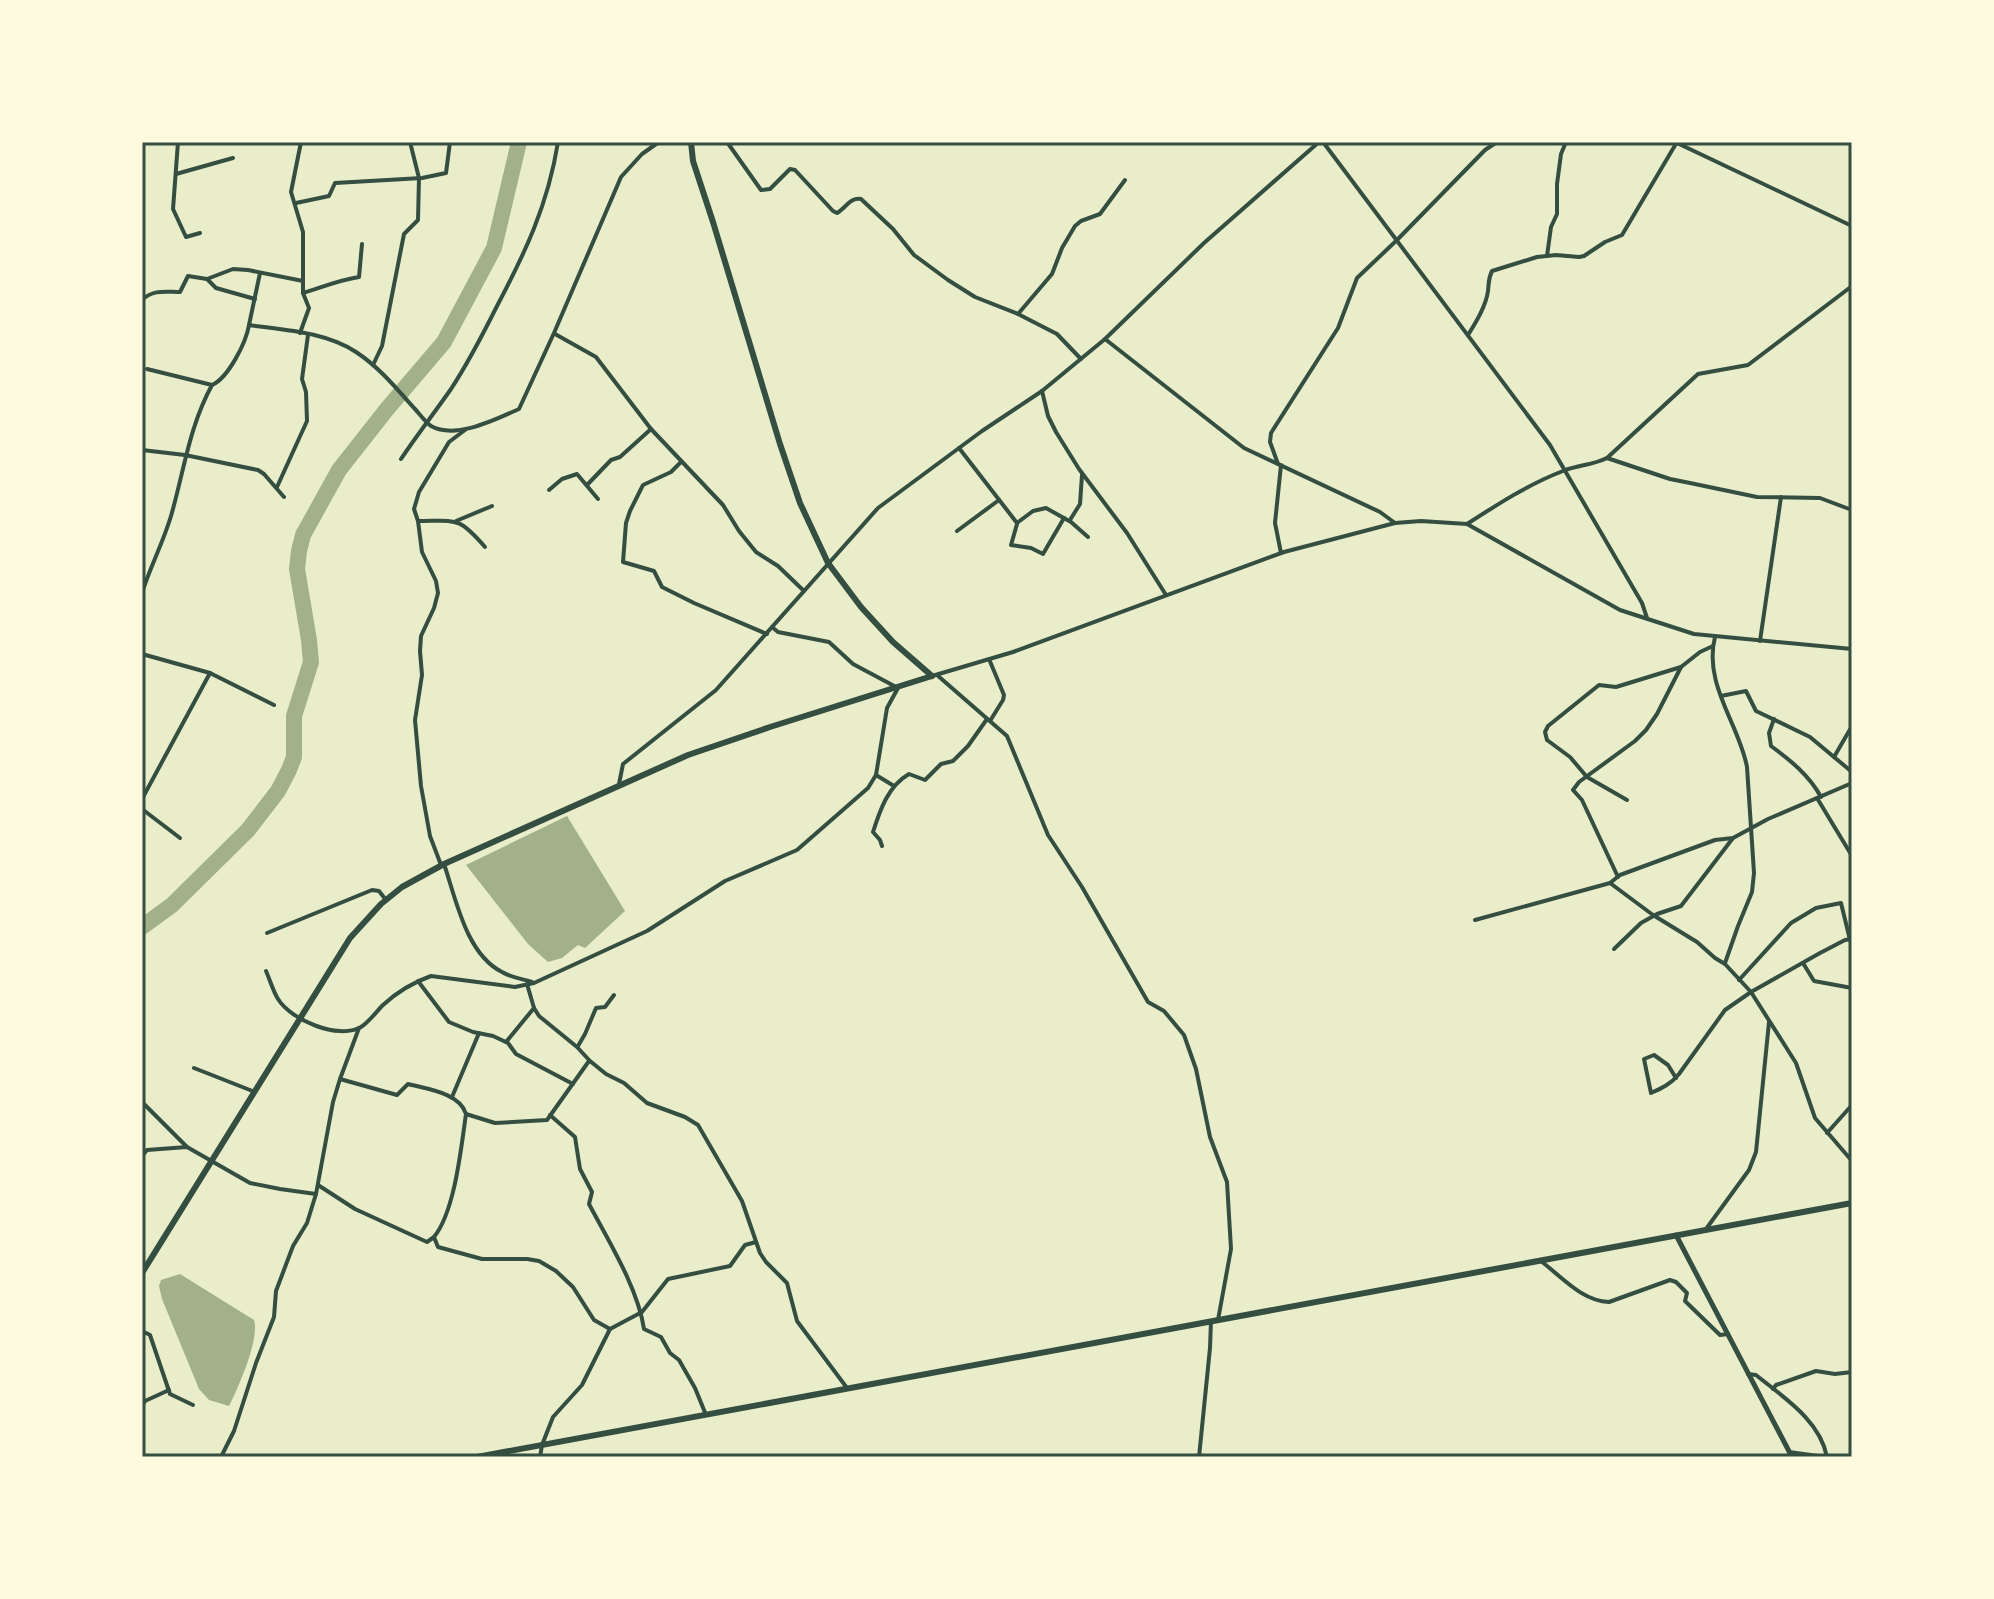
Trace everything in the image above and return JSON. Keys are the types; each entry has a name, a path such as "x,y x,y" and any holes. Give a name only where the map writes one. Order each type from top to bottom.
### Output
{"main road":[{"path":"691,142 693,161 800,503 828,563 861,607 893,642 935,676"},
{"path":"142,1273 350,938 402,887 443,865 688,755 935,676"},
{"path":"477,1457 1852,1203"}],"street":[{"path":"178,142 173,209 186,237 200,233"},
{"path":"300,333 309,308 303,293 303,232 291,192 301,142"},
{"path":"373,365 382,346 404,234 418,220 419,178 410,142"},
{"path":"296,203 329,196 335,183 419,178 446,173 450,142"},
{"path":"401,459 472,355 524,254 543,207 558,142"},
{"path":"249,325 300,333 336,342 354,351 373,365 431,426 452,431 484,425 519,409 621,177 642,154 659,142"},
{"path":"727,142 761,190 770,189 790,169 795,170 837,213 851,200 861,199 893,229 914,255 948,280 975,297 1057,334 1081,359"},
{"path":"618,786 623,764 716,690 878,508 1042,391 1081,359 1204,243 1321,142 1550,445 1642,603 1647,618"},
{"path":"1281,553 1275,523 1280,464 1270,442 1271,433 1338,328 1357,278 1485,150 1497,142"},
{"path":"1547,256 1551,227 1557,214 1561,154 1566,142"},
{"path":"1468,335 1485,300 1492,271 1547,256 1584,256 1622,235 1676,142 1852,226"},
{"path":"176,174 233,158"},
{"path":"1018,314 1052,274 1075,226 1100,214 1125,180"},
{"path":"303,293 332,282 359,277 362,244"},
{"path":"142,300 148,294 180,292 188,276 207,279 233,269 303,281"},
{"path":"147,369 212,385 219,382 247,337 260,273"},
{"path":"207,279 216,288 255,299"},
{"path":"1467,524 1511,496 1564,470 1607,458 1698,374 1748,365 1852,286"},
{"path":"554,333 596,357 651,429 723,505 756,552 778,566 804,591"},
{"path":"277,487 307,421 306,392 302,379 308,335"},
{"path":"1105,339 1244,448 1380,512 1395,523"},
{"path":"142,593 171,515 199,409 212,385"},
{"path":"1042,391 1048,416 1082,473 1127,533 1166,595"},
{"path":"467,428 449,442 419,492 414,509 422,552 436,581 438,593 421,636 422,675 415,720 421,786 430,836 479,955 501,972 534,983"},
{"path":"587,485 611,460 620,457 651,429"},
{"path":"959,448 1017,523"},
{"path":"142,450 258,470 284,497"},
{"path":"1607,458 1670,479 1757,497 1820,498 1852,510"},
{"path":"681,462 671,472 643,485 626,523 623,562 654,571 662,587 767,634"},
{"path":"1070,521 1080,504 1082,473"},
{"path":"549,490 562,479 577,474 598,499"},
{"path":"1760,641 1781,497"},
{"path":"957,531 999,500"},
{"path":"418,521 456,521 492,506"},
{"path":"1064,518 1043,554 1031,548 1011,545 1017,523 1033,511 1046,508 1070,521 1088,537"},
{"path":"456,521 467,527 485,547"},
{"path":"935,676 1281,553 1395,523 1421,521 1467,524 1620,610 1694,634 1852,649"},
{"path":"221,1457 234,1431 274,1317 276,1291 293,1246 307,1223 318,1185 333,1102 359,1028 387,1002 431,976 515,987 534,983 647,931 725,881 797,850 868,788 876,775 887,708 898,688 853,664 829,642 778,632 772,627"},
{"path":"1715,637 1717,688 1745,754 1754,873 1752,892 1725,964"},
{"path":"1627,800 1587,777 1570,757 1547,740 1545,732 1548,726 1599,685 1616,687 1681,667 1713,646"},
{"path":"142,654 210,673 274,705"},
{"path":"882,846 873,832 894,786 909,774 925,780 941,764 953,761 1003,700 1004,695 989,659"},
{"path":"1618,877 1582,800 1573,790 1646,730 1681,667"},
{"path":"142,799 210,673"},
{"path":"935,676 1007,736 1048,835 1082,887 1148,1002 1164,1011 1184,1035 1196,1069 1210,1137 1227,1182 1231,1249 1214,1320 1199,1457"},
{"path":"1721,696 1746,691 1756,711 1810,737 1852,772"},
{"path":"1774,719 1769,733 1771,746 1802,771 1852,856"},
{"path":"1834,757 1852,726"},
{"path":"876,775 894,786"},
{"path":"1475,920 1610,883 1618,877 1715,840 1733,838 1768,819 1852,783"},
{"path":"142,809 180,838"},
{"path":"1614,949 1653,915 1681,906 1733,838"},
{"path":"1610,883 1697,942 1725,964 1751,992 1796,1063 1815,1118 1852,1161"},
{"path":"267,933 372,890 379,891 386,900"},
{"path":"1676,1078 1668,1065 1654,1055 1644,1059 1651,1093 1671,1084 1676,1078 1725,1010 1803,963 1845,940 1851,940 1841,903 1816,908 1791,923 1739,980"},
{"path":"1803,963 1814,981 1852,988"},
{"path":"266,971 277,999 299,1019 320,1028 338,1031 359,1028"},
{"path":"418,981 449,1022 506,1042 516,1054 573,1084"},
{"path":"527,984 539,1016 590,1061 624,1083 647,1103 698,1125 742,1201 760,1253 787,1283 797,1321 847,1388"},
{"path":"577,1047 596,1008 605,1007 614,995"},
{"path":"506,1042 534,1008"},
{"path":"1706,1230 1749,1170 1756,1152 1769,1020"},
{"path":"452,1097 479,1033"},
{"path":"466,1114 495,1123 547,1120 590,1061"},
{"path":"194,1068 255,1092"},
{"path":"318,1185 355,1209 427,1242 442,1227 457,1173 466,1114 463,1106 452,1097 408,1084 397,1095 340,1079"},
{"path":"142,1102 187,1147 250,1183 316,1194"},
{"path":"1827,1133 1852,1105"},
{"path":"550,1115 575,1137 580,1169 592,1192 589,1204 642,1312 644,1329 661,1337 670,1353 679,1360 706,1415"},
{"path":"142,1156 145,1149 187,1147"},
{"path":"1676,1235 1728,1334 1748,1374 1790,1454 1826,1457 1817,1431 1799,1410 1756,1375 1748,1374"},
{"path":"434,1237 438,1247 482,1259 539,1261 573,1287 594,1320 610,1329"},
{"path":"540,1457 553,1417 582,1385 610,1329 642,1312 668,1279 730,1266 745,1245 756,1242"},
{"path":"1540,1260 1575,1289 1601,1301 1609,1302 1670,1280 1676,1282 1687,1293 1685,1301 1720,1335 1728,1334"},
{"path":"142,1331 150,1335 170,1394 193,1405"},
{"path":"1773,1389 1776,1385 1816,1371 1835,1374 1852,1372"},
{"path":"142,1406 145,1401 169,1390"}],"shaded area":[{"path":"567,816 625,911 585,948 578,945 562,958 548,962 528,944 466,865"},
{"path":"180,1274 254,1320 251,1351 229,1406 209,1400 199,1389 162,1299 161,1280"}],"waterway":[{"path":"142,927 172,905 248,830 278,791 289,770 294,757 294,716 311,662 297,569 303,535 339,470 444,342 494,248 519,142"}]}
